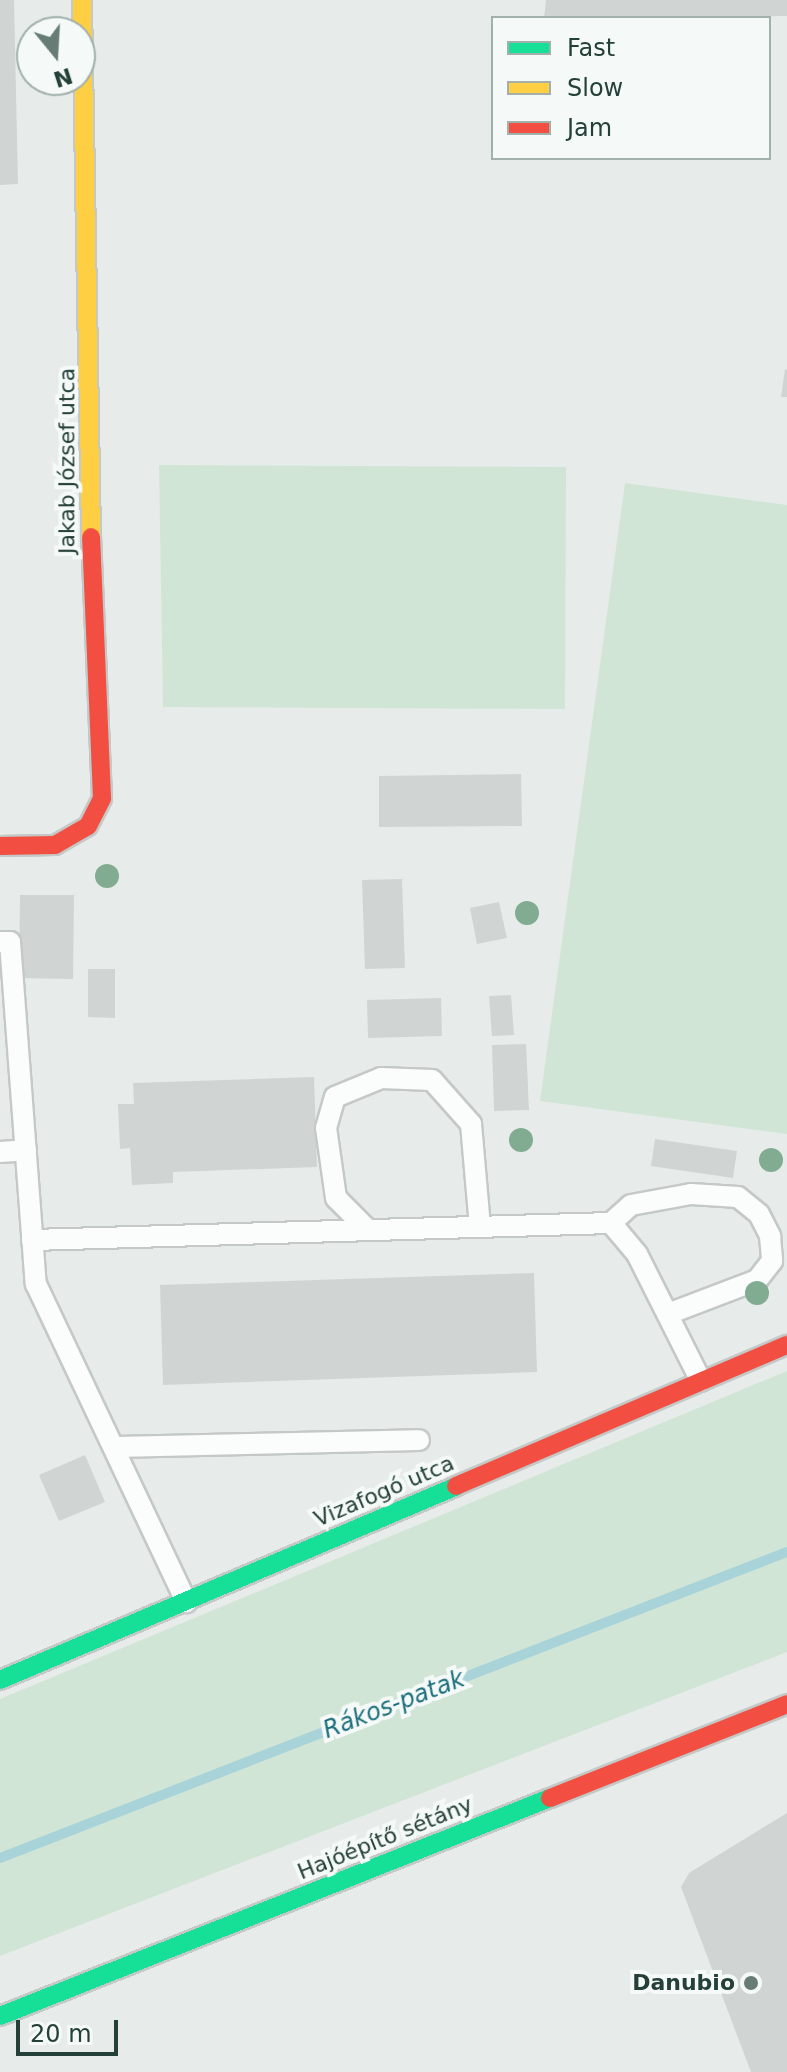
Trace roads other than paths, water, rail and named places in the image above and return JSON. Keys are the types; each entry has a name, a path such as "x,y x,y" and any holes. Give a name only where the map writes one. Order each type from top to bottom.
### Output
{"street":[{"name":"Jakab József utca","path":"0,846 55,845 88,826 102,798 92,590 82,0"},
{"name":"Vizafogó utca","path":"0,1680 787,1345"},
{"name":"Hajóépítő sétány","path":"0,2016 787,1704"}],"lane":[{"path":"0,942 10,942 36,1284 186,1602"},
{"path":"368,1230 336,1198 326,1128 335,1097 381,1078 432,1080 471,1124 480,1227"},
{"path":"0,1152 26,1150"},
{"path":"32,1240 611,1223 631,1205 691,1194 738,1197 759,1214 770,1236 772,1261 757,1280 668,1314"},
{"path":"611,1223 637,1254 701,1381"},
{"path":"115,1447 419,1440"}],"waterway":[{"name":"Rákos-patak","path":"0,1858 787,1552"}],"place":[{"name":"Danubio","path":"751,1983"}]}
